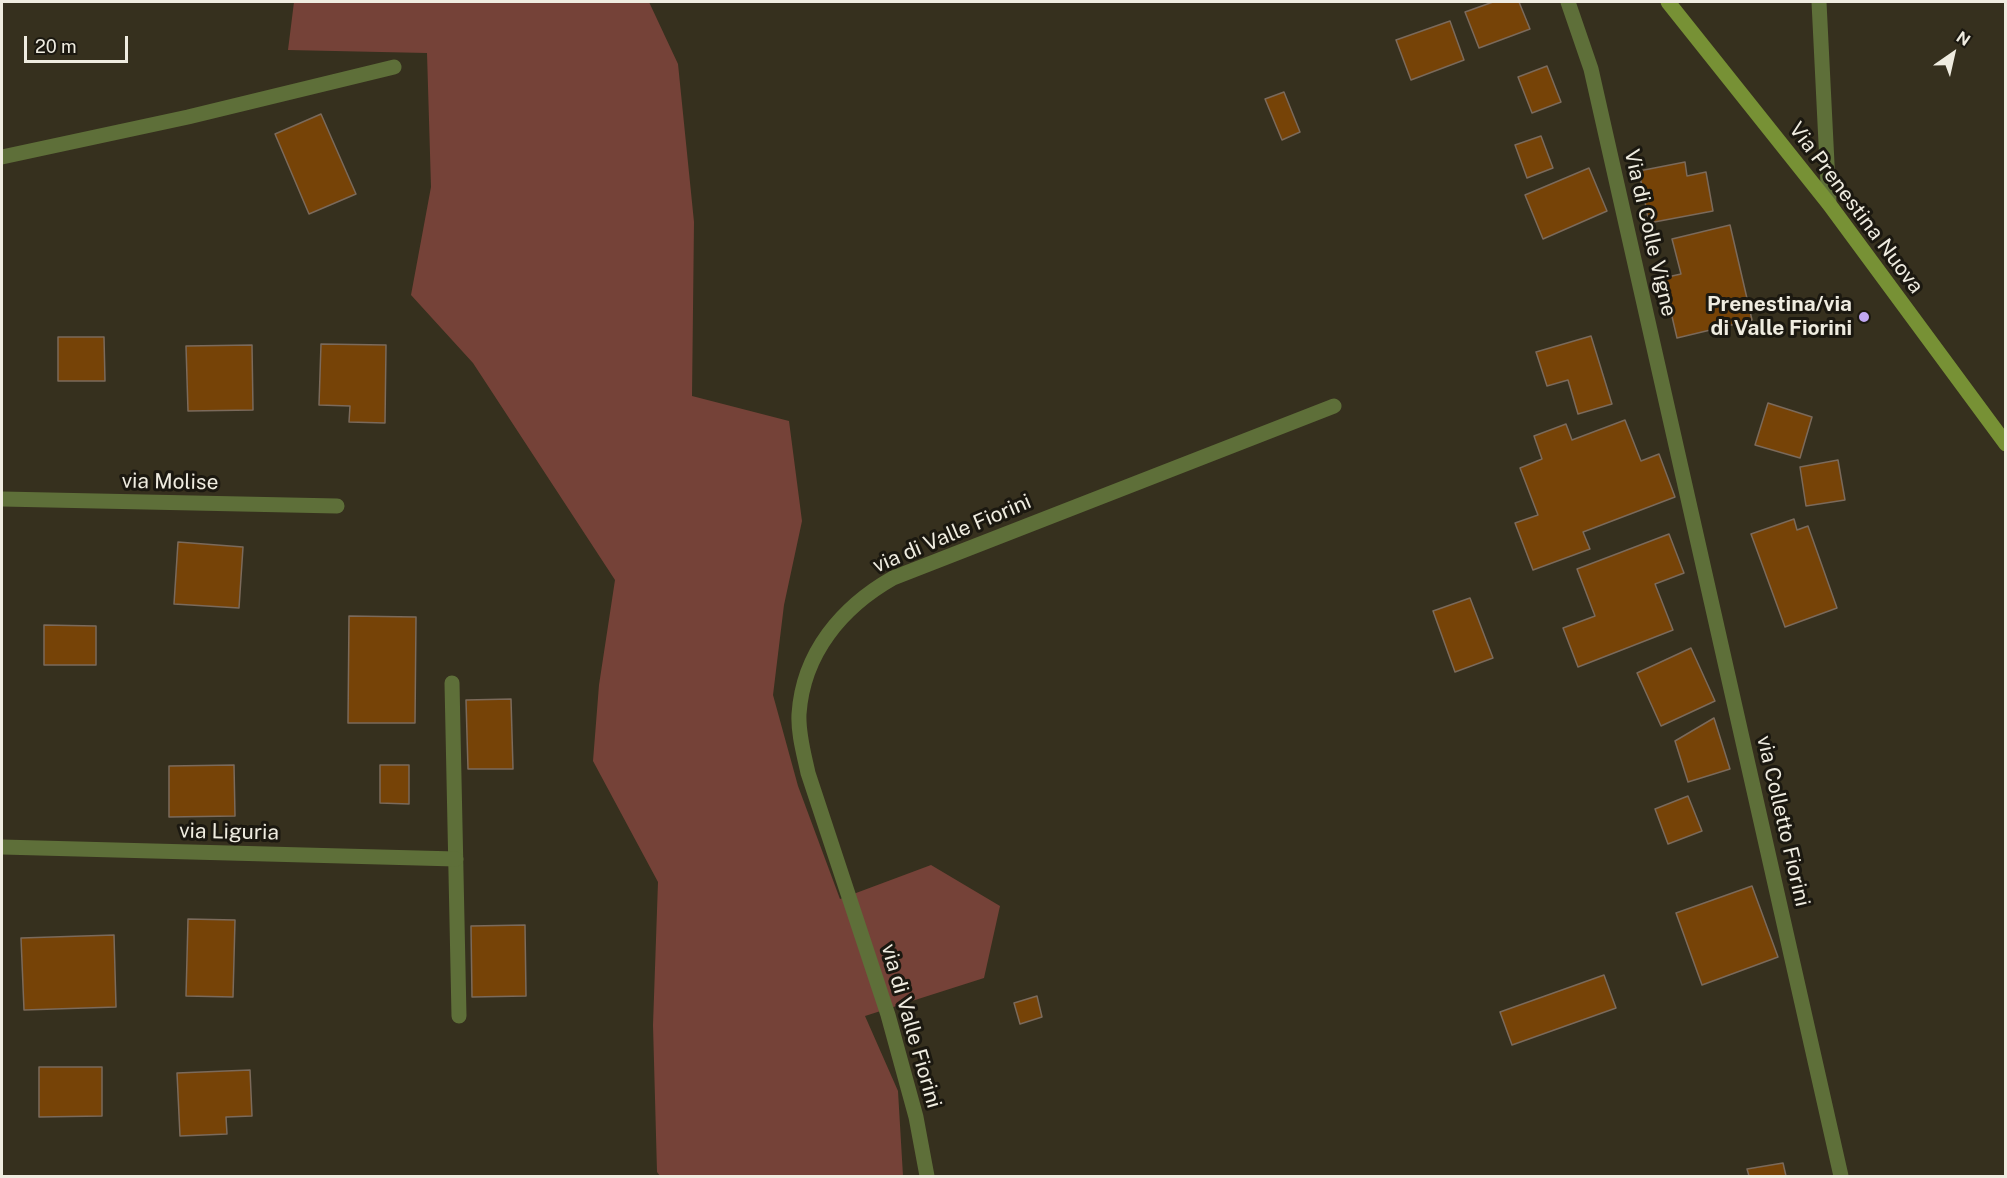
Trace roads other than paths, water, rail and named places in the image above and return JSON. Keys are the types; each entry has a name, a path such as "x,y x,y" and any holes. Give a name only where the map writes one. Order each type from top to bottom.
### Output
{"main road":[{"name":"Via Prenestina Nuova","path":"1668,2 1829,204 2006,444"}],"street":[{"name":"Via di Colle Vigne","path":"1568,2 1591,69 1683,476"},
{"path":"1819,2 1829,204"},
{"path":"2,157 188,117 394,67"},
{"name":"via di Valle Fiorini","path":"927,1176 916,1117 888,1015 808,773 801,740 799,714 807,674 814,657 826,636 857,601 893,578 1334,406"},
{"name":"via Colletto Fiorini","path":"1683,476 1841,1176"},
{"name":"via Molise","path":"2,499 337,507"},
{"path":"452,683 459,1016"},
{"name":"via Liguria","path":"2,847 456,859"}],"place":[{"name":"Prenestina/via di Valle Fiorini","path":"1864,317"}]}
